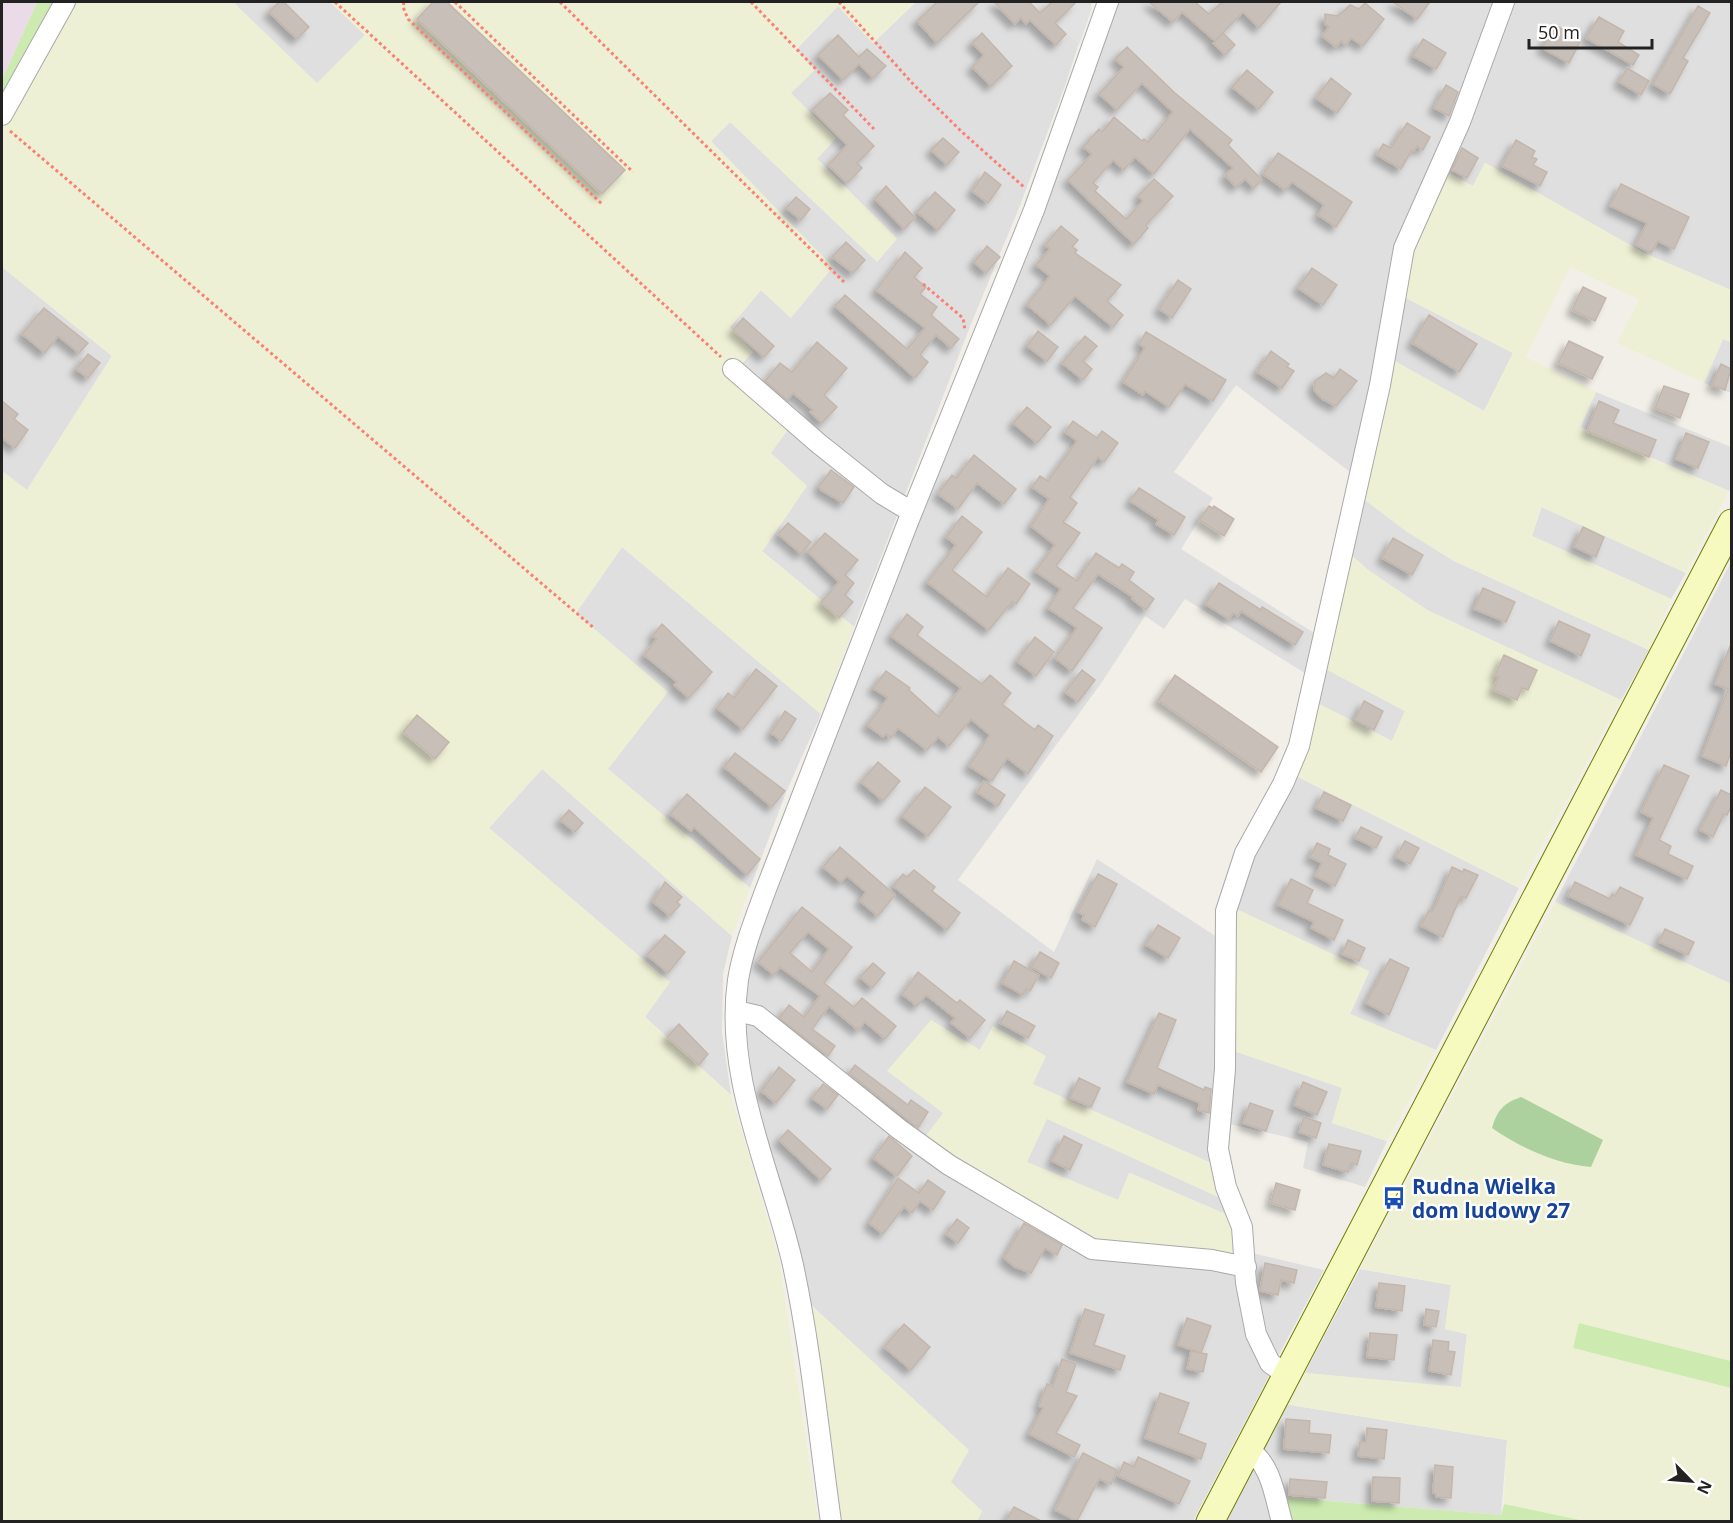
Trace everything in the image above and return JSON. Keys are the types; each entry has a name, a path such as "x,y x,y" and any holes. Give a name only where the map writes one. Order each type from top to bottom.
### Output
{"street":[{"path":"3,121 65,2"},
{"path":"831,1521 793,1265 749,1109 737,1042 738,981 752,927 912,512 1040,195 1108,2"},
{"path":"1287,1375 1274,1367 1260,1348 1246,1283 1242,1227 1226,1187 1218,1149 1225,1069 1226,911 1245,853 1283,784 1299,746 1380,385 1404,249 1464,112 1504,2"},
{"path":"733,369 818,443 882,494 912,512"},
{"path":"1210,1521 1731,523"},
{"path":"736,1011 758,1016 899,1129 949,1165 1092,1249 1212,1260 1246,1268"},
{"path":"1247,1449 1258,1455 1264,1466 1282,1521"}],"path":[{"path":"335,2 733,369"},
{"path":"405,2 403,7 408,19 603,205"},
{"path":"454,2 633,171"},
{"path":"560,2 844,282"},
{"path":"751,2 874,129"},
{"path":"839,2 914,85 962,132 1026,188 1040,195"},
{"path":"3,121 594,628"},
{"path":"923,284 963,318 964,335"}],"shaded area":[{"path":"2,2 37,2 2,80"},
{"path":"233,2 330,2 365,35 317,84"},
{"path":"916,2 1092,2 1066,83 1019,208 971,324 854,627 762,551 771,453 734,373 730,327 761,290 791,318 711,141 730,122 897,239 817,159 791,93 796,50 838,6 873,43"},
{"path":"1077,2 1084,4 1086,2 1092,8 1079,45 1057,23"},
{"path":"1118,2 1495,2 1475,66 1402,230 1358,478 1236,385 1174,472 1213,498 1181,549 1319,636 1308,675 1185,599 1164,629 1145,616 1102,682 958,880 1054,952 1097,859 1220,939 1219,1042 1211,1163 1032,1084 993,1027 944,1113 923,1140 1238,1263 1271,1372 1193,1521 977,1521 982,1511 950,1482 808,1302 754,1098 743,998 750,955 817,778 866,662"},
{"path":"1510,2 1731,2 1731,290 1644,253 1485,163 1473,186 1443,170"},
{"path":"2,267 112,356 27,490 2,471"},
{"path":"1402,296 1513,353 1484,411 1391,359"},
{"path":"1723,339 1731,342 1731,393 1704,383"},
{"path":"1596,392 1731,447 1731,487 1729,491 1580,427"},
{"path":"1361,497 1406,531 1454,561 1649,650 1621,700 1427,610 1368,570 1349,553"},
{"path":"1542,506 1686,573 1671,599 1532,536"},
{"path":"622,547 821,714 787,790 750,888 608,769 576,613"},
{"path":"1731,562 1731,984 1555,902"},
{"path":"1322,667 1405,711 1392,741 1313,701"},
{"path":"542,769 732,936 723,974 722,1032 731,1095 645,1017 669,982 489,828"},
{"path":"1294,775 1519,888 1436,1050 1350,1014 1369,972 1234,908 1242,878"},
{"path":"1231,1050 1343,1088 1332,1123 1387,1141 1365,1187 1303,1168 1308,1142 1225,1123"},
{"path":"1047,1118 1225,1200 1230,1216 1130,1173 1118,1200 1026,1162"},
{"path":"1252,1253 1324,1270 1276,1360 1262,1331"},
{"path":"1360,1269 1451,1285 1445,1329 1467,1334 1461,1388 1305,1373"},
{"path":"1284,1404 1507,1440 1501,1515 1280,1497 1262,1448"},
{"path":"1254,1463 1277,1521 1225,1522"}],"green space":[{"path":"37,2 59,2 2,100 2,80"},
{"path":"73,2 233,2 317,83 365,35 330,2 916,2 873,43 838,6 796,49 815,70 791,93 836,138 817,159 897,239 877,262 730,122 711,141 833,267 791,318 761,290 730,327 753,352 734,372 792,424 771,453 807,486 762,552 854,627 821,714 622,547 576,613 668,692 608,769 750,888 732,936 542,769 489,828 670,982 645,1017 731,1095 779,1259 818,1521 2,1521 2,471 27,490 112,356 2,267 2,127"},
{"path":"1485,163 1644,253 1731,290 1731,342 1723,339 1704,383 1617,343 1639,300 1570,267 1526,357 1596,392 1580,428 1729,491 1686,573 1541,507 1532,536 1671,599 1649,650 1454,561 1406,531 1361,497 1391,359 1484,411 1513,353 1402,296 1413,242 1443,170 1473,186"},
{"path":"1349,553 1368,570 1427,610 1621,700 1519,888 1294,775 1313,701 1392,741 1405,711 1322,667"},
{"path":"1555,902 1731,984 1731,1361 1579,1323 1573,1347 1731,1388 1731,1521 1585,1521 1504,1504 1507,1440 1284,1404 1305,1373 1461,1387 1467,1334 1445,1329 1451,1285 1360,1269"},
{"path":"1234,908 1369,971 1350,1014 1436,1050 1387,1141 1332,1123 1342,1088 1231,1050"},
{"path":"931,1020 980,1050 993,1026 1046,1056 1033,1084 1211,1163 1225,1200 1047,1119 1027,1162 1118,1200 1129,1173 1230,1216 1238,1263 1093,1248 923,1140 943,1113 887,1071"},
{"path":"1521,1097 1603,1140 1591,1167 1539,1154 1492,1128 1502,1108"},
{"path":"808,1302 969,1450 951,1482 982,1511 977,1521 837,1521"},
{"path":"1579,1323 1731,1361 1731,1388 1573,1348"},
{"path":"1280,1497 1501,1515 1504,1504 1585,1521 1289,1521"}],"building":[{"path":"279,2 284,2 309,27 297,39 269,12"},
{"path":"433,2 447,2 625,170 602,194 417,19"},
{"path":"937,2 979,2 937,43 917,21"},
{"path":"994,2 1029,2 1040,13 1052,2 1076,2 1055,23 1066,34 1056,45 1030,20 1026,24 1021,18 1015,24"},
{"path":"1149,2 1195,2 1209,14 1222,2 1281,2 1259,28 1243,12 1215,41 1182,12 1173,22"},
{"path":"1393,2 1430,2 1417,19"},
{"path":"1365,3 1384,19 1363,46 1351,38 1346,45 1341,41 1336,47 1322,36 1329,27 1325,24 1325,14 1338,16 1350,5 1359,9"},
{"path":"1698,6 1710,13 1683,58 1688,61 1670,94 1653,84"},
{"path":"1599,17 1624,31 1618,42 1639,55 1633,65 1586,38"},
{"path":"1555,25 1581,40 1569,63 1542,48"},
{"path":"982,33 1012,66 991,86 972,67 984,55 972,43"},
{"path":"1223,33 1235,45 1225,55 1213,43"},
{"path":"838,35 859,57 867,49 886,66 873,78 859,64 843,80 818,55"},
{"path":"1423,39 1446,53 1436,69 1413,56"},
{"path":"1127,47 1175,93 1232,140 1228,145 1262,180 1254,188 1245,179 1236,187 1225,175 1233,168 1190,129 1154,174 1135,157 1124,170 1113,160 1093,183 1098,187 1095,191 1126,219 1143,201 1138,196 1154,179 1173,196 1146,225 1148,228 1134,244 1068,180 1092,154 1083,147 1099,129 1102,132 1114,117 1142,141 1144,139 1148,142 1173,112 1142,83 1117,110 1099,94 1124,67 1115,59"},
{"path":"1627,68 1649,81 1641,95 1619,82"},
{"path":"1247,70 1273,92 1259,109 1232,87"},
{"path":"1331,78 1351,94 1337,113 1316,98"},
{"path":"1446,85 1458,92 1449,116 1434,108"},
{"path":"830,93 848,110 843,115 874,146 857,163 862,168 847,183 828,165 847,145 812,110"},
{"path":"1407,123 1430,137 1423,150 1417,146 1414,151 1412,150 1401,169 1377,155 1383,144 1391,148"},
{"path":"943,138 959,152 947,165 931,150"},
{"path":"1516,140 1535,151 1532,157 1537,159 1533,165 1547,172 1540,186 1502,166"},
{"path":"1462,148 1478,158 1467,178 1452,170"},
{"path":"1278,153 1352,202 1336,227 1318,215 1324,205 1292,182 1285,190 1263,174"},
{"path":"985,172 1001,185 988,203 972,191"},
{"path":"1621,184 1689,217 1674,249 1658,241 1651,253 1636,245 1647,223 1610,206"},
{"path":"886,186 915,218 904,229 875,199"},
{"path":"935,192 955,210 938,230 917,212"},
{"path":"796,197 810,209 801,220 786,208"},
{"path":"1061,226 1078,240 1072,247 1077,250 1075,253 1121,285 1107,301 1123,315 1113,327 1075,296 1051,325 1027,305 1050,276 1036,265 1050,249 1045,245"},
{"path":"846,242 865,260 853,273 832,257"},
{"path":"987,246 1000,257 986,273 974,262"},
{"path":"905,252 922,268 914,277 926,287 920,294 937,307 931,315 959,339 951,348 936,335 920,355 928,362 915,378 835,306 845,295 907,349 925,328 876,290"},
{"path":"1312,268 1337,285 1323,305 1298,288"},
{"path":"1178,280 1191,289 1172,318 1159,309"},
{"path":"1583,287 1606,298 1595,321 1572,310"},
{"path":"44,308 88,343 79,353 58,336 45,353 22,334"},
{"path":"1429,315 1477,344 1459,372 1412,343"},
{"path":"743,318 774,346 764,357 733,330"},
{"path":"1038,331 1058,347 1047,361 1027,346"},
{"path":"1146,332 1226,380 1213,401 1185,384 1169,407 1145,391 1143,395 1123,382 1145,348 1139,344"},
{"path":"1085,336 1097,346 1083,361 1092,369 1083,380 1062,363"},
{"path":"1569,341 1603,357 1592,379 1558,363"},
{"path":"817,342 847,368 824,395 837,407 822,423 810,412 813,410 793,393 787,400 765,381 780,363 792,372"},
{"path":"1271,351 1289,364 1287,367 1294,371 1282,388 1257,372"},
{"path":"88,354 100,363 88,378 76,369"},
{"path":"1721,364 1731,369 1725,390 1712,385"},
{"path":"1340,369 1357,381 1336,406 1322,399 1314,390 1315,381 1326,373 1334,378"},
{"path":"1664,386 1689,394 1680,418 1655,408"},
{"path":"2,401 18,414 14,419 28,430 15,448 2,438"},
{"path":"1599,401 1619,410 1613,423 1656,440 1649,457 1587,431"},
{"path":"1027,407 1051,427 1037,443 1013,423"},
{"path":"1073,421 1097,438 1102,431 1118,443 1104,462 1098,457 1070,497 1077,503 1063,522 1080,533 1056,566 1077,581 1096,553 1119,568 1122,564 1134,572 1129,580 1154,599 1146,610 1132,599 1133,597 1098,574 1073,608 1102,628 1072,671 1055,658 1077,628 1048,608 1061,589 1035,571 1055,545 1031,526 1049,499 1032,487 1040,476 1048,481 1077,441 1065,432"},
{"path":"1686,433 1709,442 1698,468 1676,459"},
{"path":"974,455 1016,489 1004,504 977,483 958,509 938,494 952,475 956,478"},
{"path":"831,470 854,487 843,503 821,490 819,486"},
{"path":"1139,488 1185,517 1174,535 1156,524 1159,520 1130,501"},
{"path":"1209,506 1213,508 1214,506 1234,519 1224,536 1199,520"},
{"path":"962,516 982,532 952,570 987,597 1008,568 1030,584 1016,604 1012,602 989,630 927,582 956,545 946,537"},
{"path":"788,523 811,542 801,554 778,534"},
{"path":"1583,527 1604,537 1596,557 1574,547"},
{"path":"825,533 858,560 845,575 854,583 845,595 853,602 839,618 821,602 839,582 808,552"},
{"path":"1393,538 1423,555 1412,575 1382,558"},
{"path":"1219,583 1261,610 1262,607 1303,632 1295,645 1241,611 1238,616 1233,613 1229,619 1205,604"},
{"path":"1483,588 1515,602 1506,622 1474,609"},
{"path":"907,614 923,627 917,635 982,684 990,675 1011,693 1002,704 1035,730 1038,725 1053,736 1028,774 1007,758 992,781 969,766 990,735 971,719 949,746 938,737 927,750 898,728 891,738 886,734 883,737 867,725 888,698 873,688 886,671 910,688 909,690 939,717 961,688 891,636"},
{"path":"1559,621 1590,635 1581,656 1550,641"},
{"path":"662,624 712,672 689,698 674,685 677,682 644,655 657,639 652,636"},
{"path":"1035,637 1054,652 1036,676 1017,661"},
{"path":"1731,644 1731,752 1726,766 1702,756 1728,689 1715,684"},
{"path":"1504,655 1537,670 1528,690 1522,688 1517,700 1493,690 1499,677 1495,675"},
{"path":"756,669 777,686 743,729 717,708 728,693 734,698"},
{"path":"1082,670 1095,680 1078,702 1065,692"},
{"path":"1175,675 1278,747 1261,772 1158,700"},
{"path":"1364,701 1383,711 1374,730 1355,720"},
{"path":"785,711 796,719 782,741 771,733"},
{"path":"417,715 449,742 435,759 403,732"},
{"path":"735,753 785,791 772,807 724,767"},
{"path":"878,762 900,781 883,801 861,782"},
{"path":"1664,765 1689,776 1659,840 1671,846 1668,854 1693,866 1687,879 1636,855 1653,818 1641,812"},
{"path":"984,781 1005,795 998,806 977,792"},
{"path":"925,787 951,807 928,836 902,816"},
{"path":"1721,790 1731,795 1731,806 1727,815 1724,814 1713,837 1700,830"},
{"path":"1324,792 1351,805 1343,821 1316,808"},
{"path":"687,794 760,859 747,875 694,827 691,831 670,814"},
{"path":"569,810 583,823 575,832 560,820"},
{"path":"1361,827 1382,837 1376,848 1355,838"},
{"path":"1405,841 1419,848 1410,864 1396,857"},
{"path":"1317,843 1330,849 1328,855 1346,864 1335,886 1315,876 1322,863 1310,857"},
{"path":"840,847 895,895 878,916 860,901 866,892 847,876 841,882 823,867"},
{"path":"1452,867 1478,875 1466,898 1461,896 1443,937 1421,926 1429,910 1432,912 1436,905"},
{"path":"914,870 935,887 932,891 960,913 947,930 893,886 903,874 907,877"},
{"path":"1098,874 1117,884 1095,927 1082,920 1084,915 1078,912"},
{"path":"1291,879 1313,890 1307,903 1343,920 1334,940 1311,928 1314,922 1278,905"},
{"path":"665,882 682,897 677,902 680,905 670,916 653,902"},
{"path":"1575,882 1610,899 1612,894 1615,896 1620,887 1643,898 1630,925 1568,896"},
{"path":"802,907 852,947 824,983 854,1007 862,998 896,1026 885,1039 865,1022 858,1030 829,1006 812,1029 835,1046 828,1056 779,1018 789,1005 804,1017 820,996 780,967 774,975 758,962","holes":["808,932 829,949 812,972 790,953"]},
{"path":"1158,925 1180,938 1168,958 1146,945"},
{"path":"1665,929 1694,942 1688,955 1659,942"},
{"path":"665,935 685,952 668,973 647,955"},
{"path":"1348,940 1365,948 1359,961 1342,954"},
{"path":"1040,952 1059,963 1051,978 1031,967"},
{"path":"1390,959 1409,968 1389,1015 1366,1003"},
{"path":"1014,961 1039,975 1030,991 1026,989 1023,995 1002,983"},
{"path":"873,963 885,973 872,988 860,977"},
{"path":"918,972 957,1003 960,1000 985,1020 970,1038 951,1023 955,1018 926,995 917,1006 902,994"},
{"path":"1007,1011 1035,1026 1028,1038 1000,1023"},
{"path":"1159,1013 1176,1020 1157,1068 1204,1090 1205,1087 1211,1089 1209,1113 1198,1110 1200,1103 1158,1085 1154,1094 1127,1082"},
{"path":"679,1024 708,1054 699,1065 667,1037"},
{"path":"855,1065 908,1105 911,1100 928,1112 918,1128 849,1073"},
{"path":"779,1067 795,1080 776,1103 761,1091"},
{"path":"1079,1078 1100,1088 1091,1107 1070,1098"},
{"path":"1303,1082 1327,1092 1317,1115 1294,1105"},
{"path":"823,1084 838,1095 827,1109 812,1098"},
{"path":"1250,1103 1273,1111 1266,1131 1243,1123"},
{"path":"1304,1117 1321,1123 1316,1138 1299,1132"},
{"path":"788,1130 831,1169 821,1180 779,1140"},
{"path":"889,1136 912,1156 897,1176 873,1158"},
{"path":"1064,1136 1082,1145 1070,1170 1052,1161"},
{"path":"1329,1144 1361,1151 1357,1165 1351,1163 1348,1172 1323,1165"},
{"path":"898,1178 919,1193 928,1180 945,1192 933,1210 920,1201 912,1213 904,1207 883,1234 869,1223"},
{"path":"1276,1183 1300,1190 1295,1210 1271,1203"},
{"path":"957,1219 969,1228 958,1243 946,1234"},
{"path":"1024,1223 1062,1245 1057,1255 1045,1248 1031,1273 1015,1267 1004,1258"},
{"path":"1265,1263 1297,1270 1294,1283 1281,1280 1278,1295 1260,1291"},
{"path":"1379,1283 1405,1286 1402,1311 1376,1307"},
{"path":"1085,1309 1104,1315 1094,1345 1125,1356 1120,1370 1070,1353"},
{"path":"1426,1309 1439,1311 1436,1327 1424,1325"},
{"path":"1187,1318 1211,1326 1201,1353 1178,1345"},
{"path":"904,1324 930,1347 911,1370 884,1347"},
{"path":"1370,1333 1397,1335 1394,1360 1367,1357"},
{"path":"1433,1340 1449,1342 1448,1351 1455,1352 1451,1375 1429,1371"},
{"path":"1191,1351 1207,1354 1203,1372 1187,1369"},
{"path":"1062,1359 1076,1364 1066,1392 1077,1396 1056,1433 1080,1445 1074,1457 1029,1434 1043,1408 1039,1406 1047,1384 1053,1386"},
{"path":"1160,1393 1189,1403 1178,1433 1206,1444 1201,1459 1145,1438"},
{"path":"1286,1419 1310,1421 1309,1433 1331,1435 1329,1453 1284,1449"},
{"path":"1367,1428 1387,1430 1384,1459 1358,1456 1360,1442 1366,1442"},
{"path":"1083,1453 1117,1470 1111,1484 1099,1479 1077,1521 1055,1510"},
{"path":"1138,1457 1190,1481 1179,1504 1118,1476 1124,1462 1134,1467"},
{"path":"1435,1465 1453,1467 1451,1498 1436,1497 1433,1493"},
{"path":"1373,1477 1400,1478 1399,1503 1372,1501"},
{"path":"1290,1479 1327,1482 1325,1498 1289,1495"},
{"path":"1014,1507 1041,1521 1006,1521"}],"place":[{"name":"Rudna Wielka dom ludowy 27","path":"1394,1198"}]}
